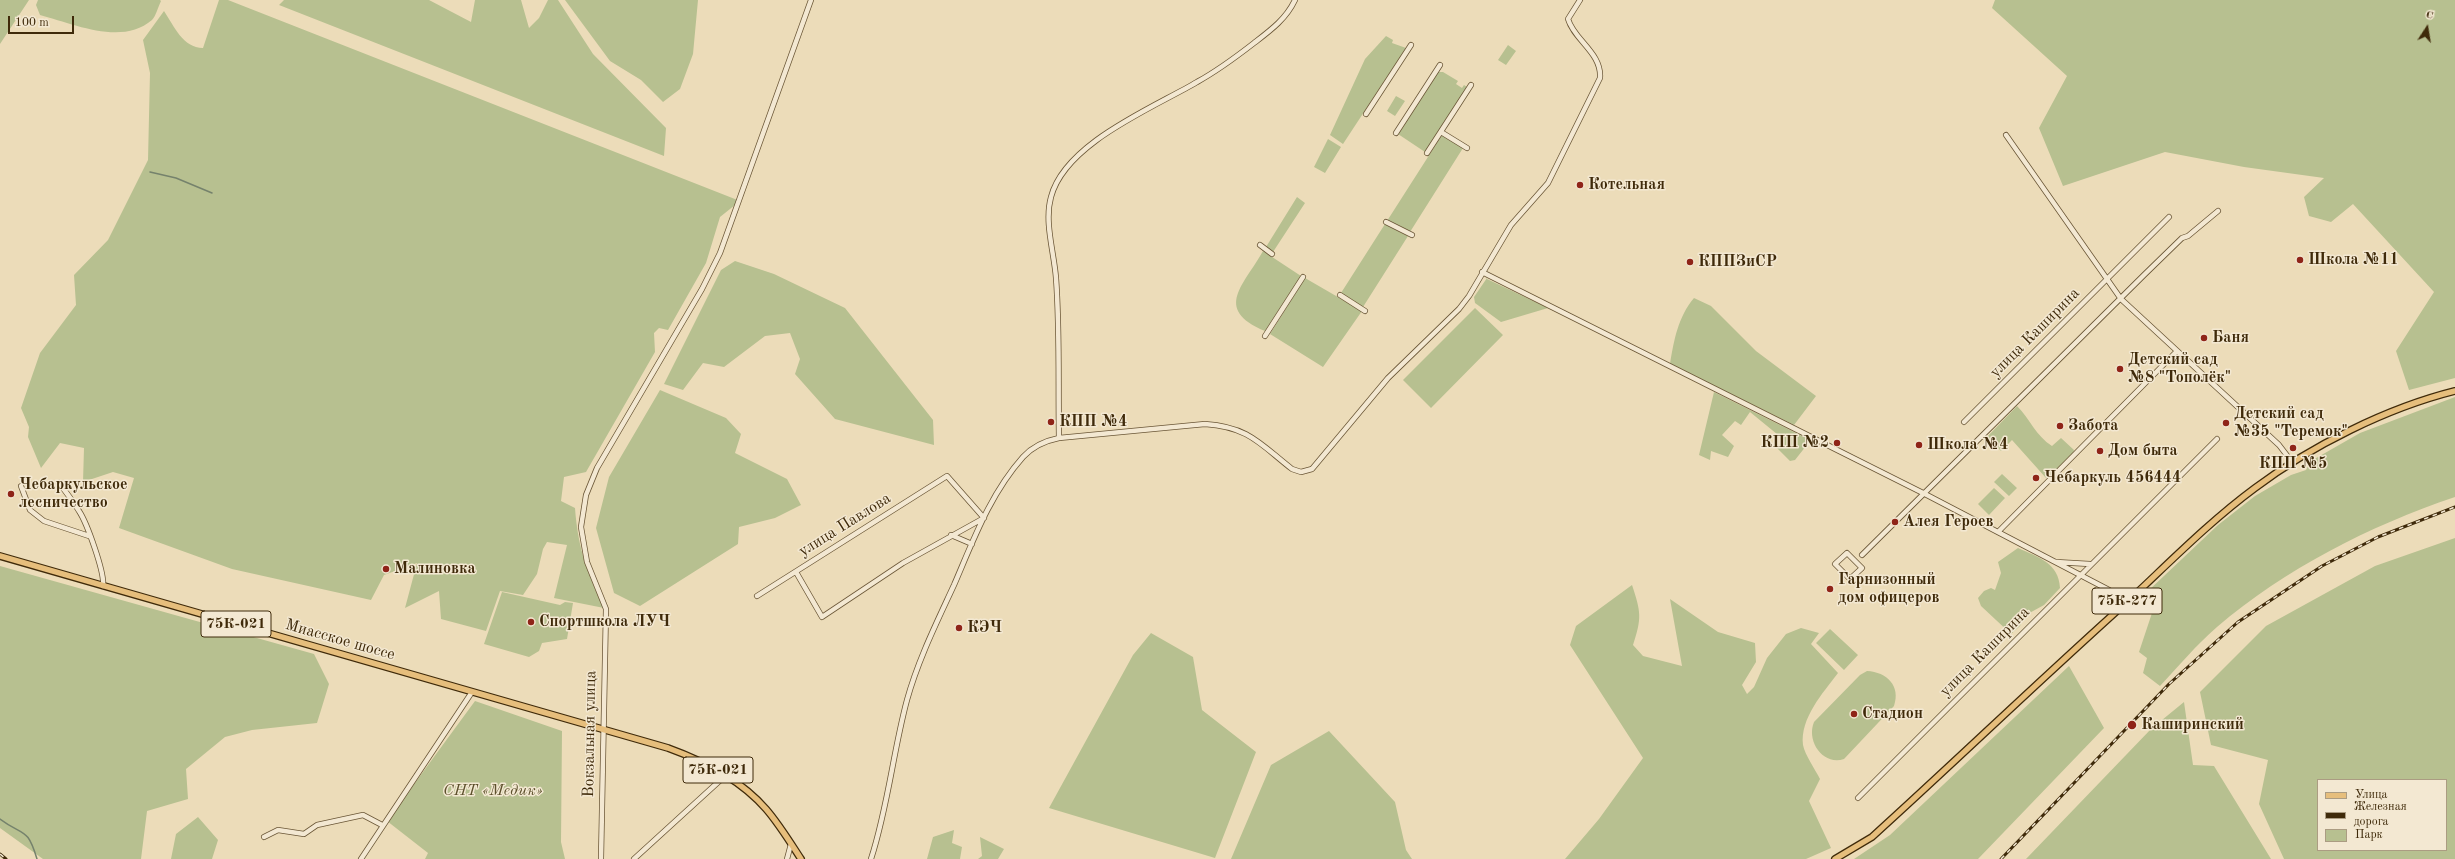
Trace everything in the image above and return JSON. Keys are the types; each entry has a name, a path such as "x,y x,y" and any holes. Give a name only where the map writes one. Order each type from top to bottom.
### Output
{"main road":[{"name":"75К-277","path":"1835,859 1872,837 2210,525 2254,488 2292,462 2383,416 2455,390"},
{"name":"Миасское шоссе","path":"0,556 603,730"},
{"name":"75К-021","path":"603,730 668,748 692,757 726,775 765,808 801,859"}],"street":[{"name":"Вокзальная улица","path":"601,859 606,609 587,562 581,527 586,494 597,468 702,289 720,253 811,0"},
{"path":"1059,438 1056,278 1048,217 1050,199 1055,184 1074,161 1103,136 1151,106 1197,83 1276,26 1290,11 1295,0"},
{"path":"871,859 891,778 907,700 920,665 984,518 1006,479 1023,457 1040,443 1059,438 1205,424 1228,426 1245,432 1292,470 1301,472 1312,469 1388,378 1459,309 1511,225 1548,183 1599,83 1601,72 1586,44 1570,25 1568,19 1580,0"},
{"path":"1366,114 1411,45"},
{"path":"1396,133 1440,65"},
{"path":"1427,153 1471,85"},
{"path":"1441,132 1467,148"},
{"path":"2006,135 2121,299 2279,444 2292,462"},
{"path":"1862,555 2182,238 2188,236 2218,211"},
{"name":"улица Каширина","path":"1964,422 2169,217"},
{"path":"1386,222 1412,235"},
{"path":"1260,245 1272,254"},
{"path":"1482,272 1923,493 2055,562 2126,602"},
{"path":"1265,336 1303,277"},
{"path":"1340,295 1365,311"},
{"path":"1998,532 2177,351"},
{"name":"улица Каширина","path":"1858,798 2090,564 2217,439"},
{"name":"улица Павлова","path":"757,596 947,476 984,518"},
{"path":"59,483 80,512 104,580 103,586"},
{"path":"21,486 30,510 44,521 89,536"},
{"path":"796,572 822,617 903,563 984,518"},
{"path":"951,535 972,544"},
{"path":"1847,553 1862,568 1850,579 1835,564 1847,553"},
{"path":"2055,562 2090,564"},
{"path":"361,859 382,825 472,692"},
{"path":"634,859 726,775"},
{"path":"264,837 278,830 304,834 316,825 363,816 382,825"},
{"path":"787,859 791,844"}],"green space":[{"path":"0,0 29,0 0,44"},
{"path":"38,0 161,1 152,20 140,28 112,32 98,31 40,15 36,5"},
{"path":"219,0 228,0 740,201 720,217 706,263 668,330 659,328 654,333 655,352 586,472 564,477 561,501 575,508 578,536 584,560 604,608 554,598 567,545 547,542 543,549 537,574 523,595 500,591 486,631 441,619 439,591 405,608 417,563 384,575 371,600 232,569 119,528 134,478 113,472 83,482 84,448 60,443 41,468 28,437 29,427 21,408 40,353 76,305 74,275 108,240 148,160 150,73 143,40 164,11 175,29 185,40 196,47 203,48"},
{"path":"284,0 429,0 471,22 475,0 521,0 529,28 539,18 548,0 558,0 593,54 666,128 664,156 279,5"},
{"path":"565,0 698,0 693,54 680,89 663,102 641,80 610,61"},
{"path":"1995,0 2455,0 2455,378 2409,390 2396,351 2434,292 2353,204 2331,222 2309,216 2304,197 2324,178 2244,167 2165,152 2063,186 2039,128 2067,76 1992,8"},
{"path":"1386,36 1393,40 1392,43 1406,48 1343,144 1330,135 1365,59"},
{"path":"1508,45 1516,51 1506,65 1498,60"},
{"path":"1438,72 1443,72 1458,81 1456,84 1462,88 1464,85 1467,87 1425,152 1398,134"},
{"path":"1396,96 1405,101 1395,116 1387,111"},
{"path":"1442,135 1463,148 1410,232 1387,221"},
{"path":"1328,139 1341,147 1325,173 1314,167"},
{"path":"1297,197 1305,203 1273,252 1266,247"},
{"path":"1385,224 1408,236 1363,307 1341,293"},
{"path":"1263,251 1301,276 1265,331 1249,323 1240,314 1236,305 1237,295 1242,285"},
{"path":"735,261 774,274 845,308 933,420 934,445 835,419 795,374 800,359 790,333 765,336 724,367 703,363 683,390 664,384 721,270"},
{"path":"1305,278 1362,311 1323,367 1270,334"},
{"path":"1487,278 1548,308 1501,322 1475,303 1474,297"},
{"path":"1694,298 1711,306 1756,351 1816,396 1794,425 1670,364 1680,321"},
{"path":"1475,308 1503,335 1431,408 1403,380"},
{"path":"660,390 726,418 741,434 735,453 787,479 801,505 775,518 739,527 738,544 640,606 614,593 596,528 609,477"},
{"path":"1714,392 1810,441 1795,460 1790,461 1777,448 1783,439 1750,412 1741,425 1735,421 1722,435 1734,446 1728,457 1711,451 1710,460 1699,455"},
{"path":"2455,397 2455,497 2391,521 2329,551 2271,586 2243,606 2209,634 2160,686 2143,673 2147,658 2139,652 2156,601 2147,592 2218,525 2255,496 2291,475 2306,470 2311,461 2360,433"},
{"path":"2017,406 2046,442 2052,446 2061,438 2074,450 2073,454 2049,478 2046,478 2012,440 2001,451 1987,437"},
{"path":"2002,474 2017,488 2009,496 1994,482"},
{"path":"1994,488 2005,498 1989,515 1978,504"},
{"path":"2455,538 2455,859 2284,859 2259,804 2268,760 2211,745 2200,692 2266,626 2375,566"},
{"path":"2018,548 2040,558 2052,567 2059,579 2060,588 2044,605 2024,616 2020,626 2011,634 1981,606 1978,598 1984,591 1991,588 1995,590 2001,573 1998,562"},
{"path":"0,566 314,654 329,684 317,723 252,730 225,737 186,769 188,799 147,811 141,859 43,859 0,828"},
{"path":"1632,585 1639,609 1638,628 1633,645 1643,656 1682,666 1670,599 1718,632 1755,643 1756,662 1742,685 1747,694 1754,687 1767,658 1786,634 1801,628 1819,633 1811,644 1838,673 1820,697 1809,716 1805,725 1803,745 1808,758 1820,779 1809,801 1831,848 1806,859 1565,859 1599,819 1643,758 1570,645 1576,626"},
{"name":"Спортшкола ЛУЧ","path":"502,592 560,605 565,602 573,603 567,639 542,643 539,651 529,657 484,644"},
{"path":"1830,629 1858,655 1844,670 1816,643"},
{"path":"1151,633 1193,657 1202,710 1256,752 1215,858 1049,808 1133,655"},
{"path":"2069,666 2104,728 1978,859 1854,859 1890,835"},
{"name":"Стадион","path":"1867,671 1881,674 1891,681 1896,692 1894,706 1844,759 1829,759 1818,750 1814,744 1812,729 1814,722 1860,675"},
{"name":"СНТ «Медик»","path":"475,701 562,731 561,842 565,859 425,859 428,853 387,821"},
{"path":"2184,702 2193,765 2214,766 2271,859 2026,859 2151,729"},
{"path":"1329,731 1395,802 1406,850 1412,859 1231,859 1271,765"},
{"path":"198,817 218,840 212,859 171,859 176,834"},
{"path":"954,830 952,843 962,847 960,859 927,859 933,837"},
{"path":"980,837 1004,849 998,859 978,859 982,856"}],"waterway":[{"path":"150,172 176,178 212,193"},
{"path":"0,819 24,833 30,841 37,859"}],"railway":[{"path":"2001,859 2169,684 2238,622 2322,566 2378,537 2455,507"},
{"path":"0,854 6,859"}],"place":[{"name":"Котельная","path":"1580,185"},
{"name":"Школа №11","path":"2300,260"},
{"name":"КППЗиСР","path":"1690,262"},
{"name":"Баня","path":"2204,338"},
{"name":"Детский сад №8 \"Тополёк\"","path":"2120,369"},
{"name":"КПП №4","path":"1051,422"},
{"name":"Детский сад №35 \"Теремок\"","path":"2226,423"},
{"name":"Забота","path":"2060,426"},
{"name":"КПП №2","path":"1837,443"},
{"name":"Школа №4","path":"1919,445"},
{"name":"КПП №5","path":"2293,448"},
{"name":"Дом быта","path":"2100,451"},
{"name":"Чебаpкуль 456444","path":"2036,478"},
{"name":"Чебаркульское лесничество","path":"11,494"},
{"name":"Алея Героев","path":"1895,522"},
{"name":"Малиновка","path":"386,569"},
{"name":"Гарнизонный дом офицеров","path":"1830,589"},
{"name":"Спортшкола ЛУЧ","path":"531,622"},
{"name":"КЭЧ","path":"959,628"},
{"name":"Стадион","path":"1854,714"},
{"name":"Каширинский","path":"2132,725"}]}
